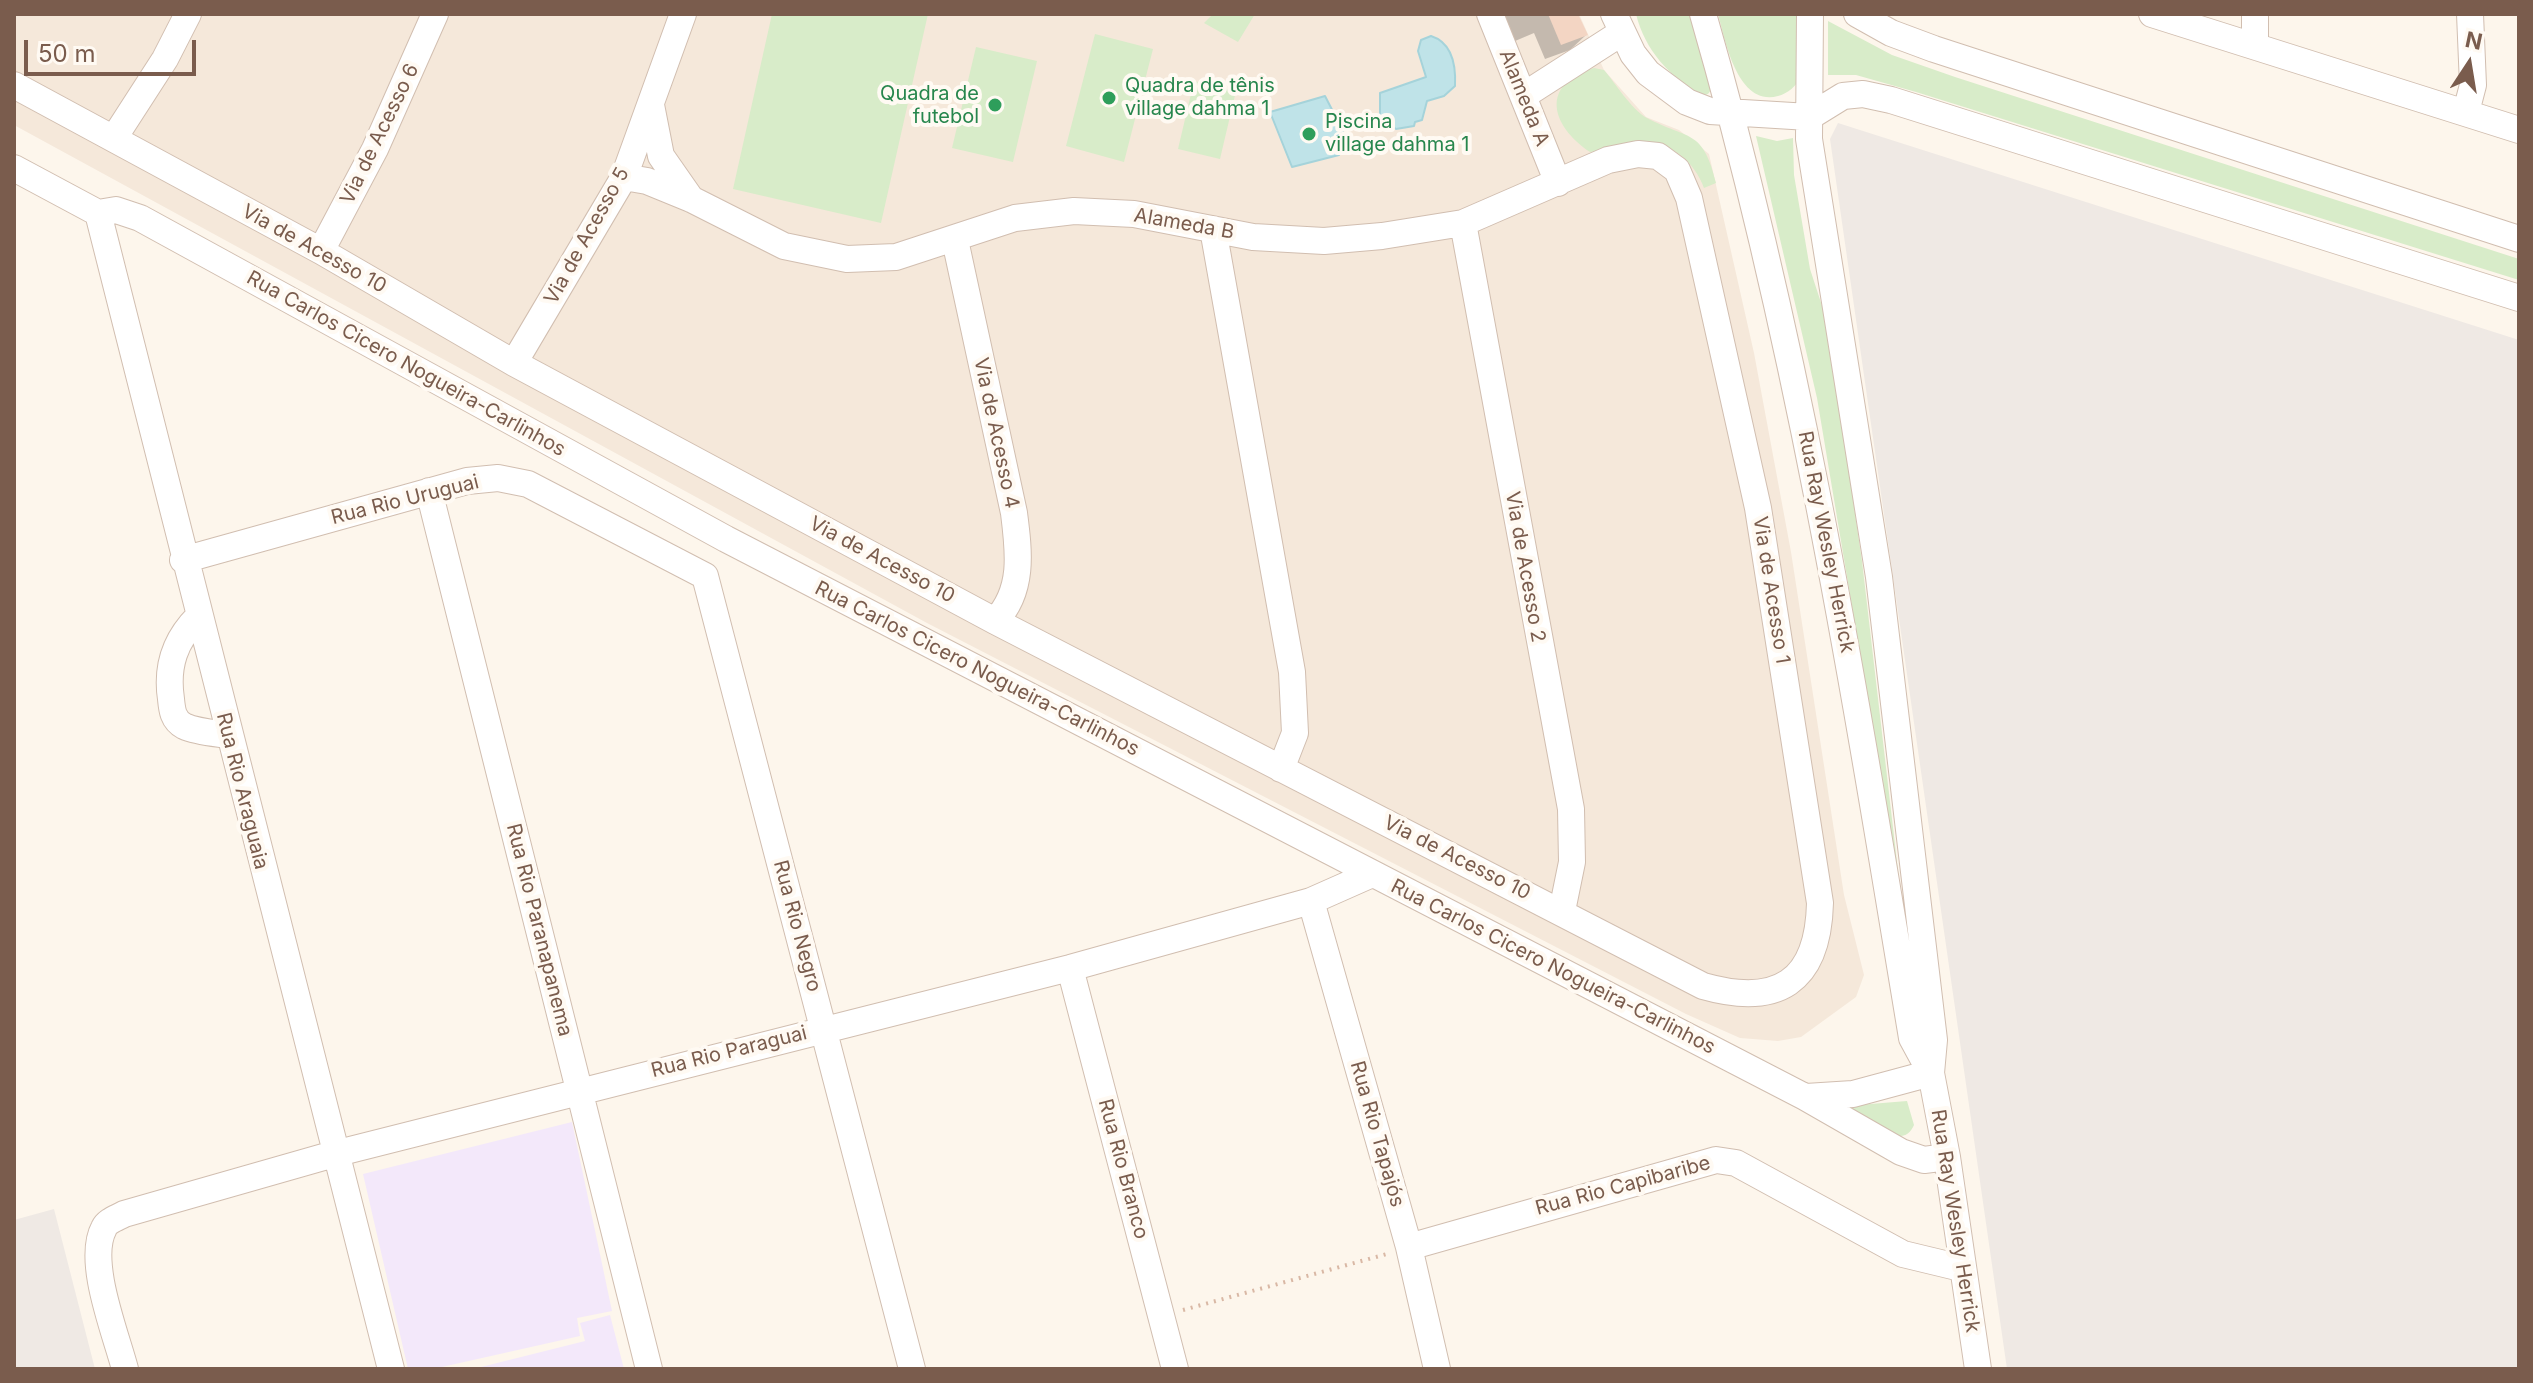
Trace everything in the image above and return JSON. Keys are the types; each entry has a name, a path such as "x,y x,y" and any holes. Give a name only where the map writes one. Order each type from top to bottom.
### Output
{"street":[{"path":"114,138 165,59 188,14"},
{"name":"Via de Acesso 6","path":"321,251 375,149 435,14"},
{"name":"Via de Acesso 5","path":"514,363 624,177 683,14"},
{"name":"Alameda A","path":"1490,14 1558,183"},
{"name":"Rua Ray Wesley Herrick","path":"1703,14 1732,113 1772,281 1836,581 1912,1038 1931,1073"},
{"name":"Rua Ray Wesley Herrick","path":"1810,14 1812,65 1809,139 1879,577 1934,1040 1931,1073 1947,1157 1978,1369"},
{"path":"1857,14 1891,33 1934,49 2519,239"},
{"path":"2152,14 2519,130"},
{"path":"2255,14 2255,46"},
{"path":"2466,112 2473,85 2470,14"},
{"path":"1523,96 1618,23 1648,73 1667,89 1710,111 1809,117 1843,96 1863,94 1891,100 2519,298"},
{"name":"Via de Acesso 10","path":"14,85 321,251 514,363 995,621 1703,986 1737,996 1766,994"},
{"name":"Alameda B","path":"650,100 661,156 691,199"},
{"name":"Alameda B","path":"624,177 647,181 691,199 784,246 847,259 896,257 1015,218 1074,211 1134,214 1253,237 1324,241 1463,223 1608,160 1638,154 1658,156 1677,170"},
{"name":"Rua Carlos Cicero Nogueira-Carlinhos","path":"14,168 98,213 116,210 140,218 726,539 1805,1097 1901,1152 1924,1160 1947,1157"},
{"name":"Via de Acesso 1","path":"1677,170 1689,198 1758,508 1820,903 1819,934 1805,967 1766,994"},
{"name":"Rua Rio Araguaia","path":"98,213 183,560 391,1369"},
{"name":"Via de Acesso 2","path":"1463,223 1571,809 1572,862 1562,911"},
{"path":"1213,229 1292,672 1295,733 1281,769"},
{"name":"Via de Acesso 4","path":"955,240 1014,513 1019,557 1013,596 995,621"},
{"name":"Rua Rio Uruguai","path":"183,560 482,479 528,484 705,576"},
{"name":"Rua Rio Paranapanema","path":"429,491 649,1369"},
{"path":"705,576 726,539"},
{"name":"Rua Rio Negro","path":"705,576 912,1369"},
{"path":"198,617 182,635 172,658 168,683 173,715 182,725 228,735"},
{"name":"Rua Rio Paraguai","path":"125,1369 103,1284 98,1243 105,1224 124,1214 334,1154 824,1027 1070,968 1311,901 1372,874"},
{"name":"Rua Rio Tapajós","path":"1311,901 1409,1247 1437,1369"},
{"name":"Rua Rio Branco","path":"1070,968 1175,1369"},
{"path":"1805,1097 1853,1094 1931,1073"},
{"name":"Rua Rio Capibaribe","path":"1409,1247 1716,1160 1736,1163 1759,1174 1903,1254 1961,1268"}],"path":[{"path":"1161,1316 1409,1247"}],"shaded area":[{"path":"14,14 1579,14 1604,70 1646,117 1679,130 1709,154 1754,353 1791,552 1844,895 1864,975 1856,997 1801,1037 1778,1041 1740,1038 1686,1014 927,623 14,125"},
{"path":"1838,123 2519,340 2519,1369 2007,1369 1830,139"},
{"path":"572,1122 612,1311 577,1318 580,1336 433,1369 408,1369 363,1174"},
{"path":"54,1209 95,1369 14,1369 14,1220"},
{"path":"610,1315 624,1369 473,1369 585,1341 580,1323"}],"green space":[{"path":"772,14 928,14 881,223 733,189"},
{"path":"1213,14 1255,14 1238,42 1204,23"},
{"path":"1636,14 1691,14 1712,89 1708,94 1701,96 1660,61 1646,40"},
{"path":"1718,14 1798,14 1803,62 1801,76 1795,86 1778,96 1764,97 1752,91 1735,68"},
{"path":"1828,21 1892,55 1955,77 2519,259 2519,280 1916,92 1856,75 1828,75"},
{"name":"Quadra de tênis village dahma 1","path":"1095,34 1153,49 1124,162 1066,146"},
{"name":"Quadra de futebol","path":"976,47 1037,61 1013,162 952,148"},
{"path":"1594,68 1604,70 1641,114 1699,144 1706,153 1716,183 1704,188 1687,161 1661,144 1634,141 1590,152 1576,141 1559,118 1558,94 1577,75"},
{"path":"1194,81 1236,91 1220,159 1178,149"},
{"path":"1756,136 1777,141 1793,138 1794,175 1810,269 1827,321 1862,561 1902,905 1817,398"},
{"path":"1907,1101 1914,1125 1909,1133 1902,1136 1895,1136 1846,1106"}],"water":[{"path":"1431,36 1444,44 1452,56 1455,86 1444,96 1427,101 1422,120 1415,122 1414,126 1396,129 1380,118 1380,93 1426,77 1418,51 1421,40"},
{"name":"Piscina village dahma 1","path":"1325,96 1343,131 1335,138 1341,147 1339,155 1292,167 1270,112"}],"building":[{"path":"1548,14 1578,14 1588,35 1561,45"}],"place":[{"name":"Quadra de tênis village dahma 1","path":"1109,98"},
{"name":"Quadra de futebol","path":"995,105"},
{"name":"Piscina village dahma 1","path":"1309,134"}]}
